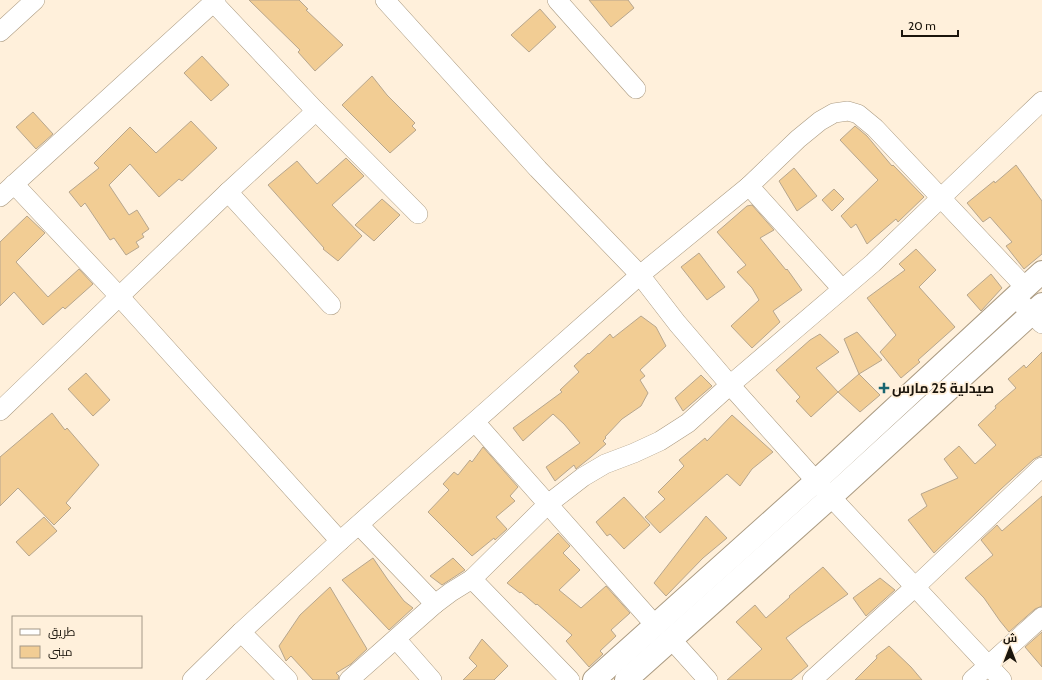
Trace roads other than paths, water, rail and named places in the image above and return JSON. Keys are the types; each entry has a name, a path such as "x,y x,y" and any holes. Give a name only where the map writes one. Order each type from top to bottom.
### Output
{"main road":[{"path":"626,680 663,632 816,481 1042,272"},
{"path":"594,680 663,632 831,497 1038,314"}],"street":[{"path":"0,32 35,0"},
{"path":"386,0 538,169 640,275 677,323 816,481 1002,680"},
{"path":"557,0 636,89"},
{"path":"0,198 214,1 316,111 418,214"},
{"path":"349,680 436,604 451,592 472,579 548,504 583,477 605,464 660,441 688,423 730,385 873,263 1042,101"},
{"path":"0,411 228,192 316,111"},
{"path":"192,680 241,632 340,541 640,275 749,186 820,121 834,113 848,111 858,114 875,128 940,198 1038,314"},
{"path":"14,184 119,296 340,541"},
{"path":"749,186 842,289"},
{"path":"228,192 331,305"},
{"path":"475,422 663,632 708,680"},
{"path":"812,680 915,587 1042,467"},
{"path":"359,525 436,604"},
{"path":"472,579 570,680"},
{"path":"972,680 1042,617"},
{"path":"241,632 288,680"},
{"path":"396,639 432,680"}],"place":[{"name":"صيدلية 25 مارس","path":"884,388"}]}
